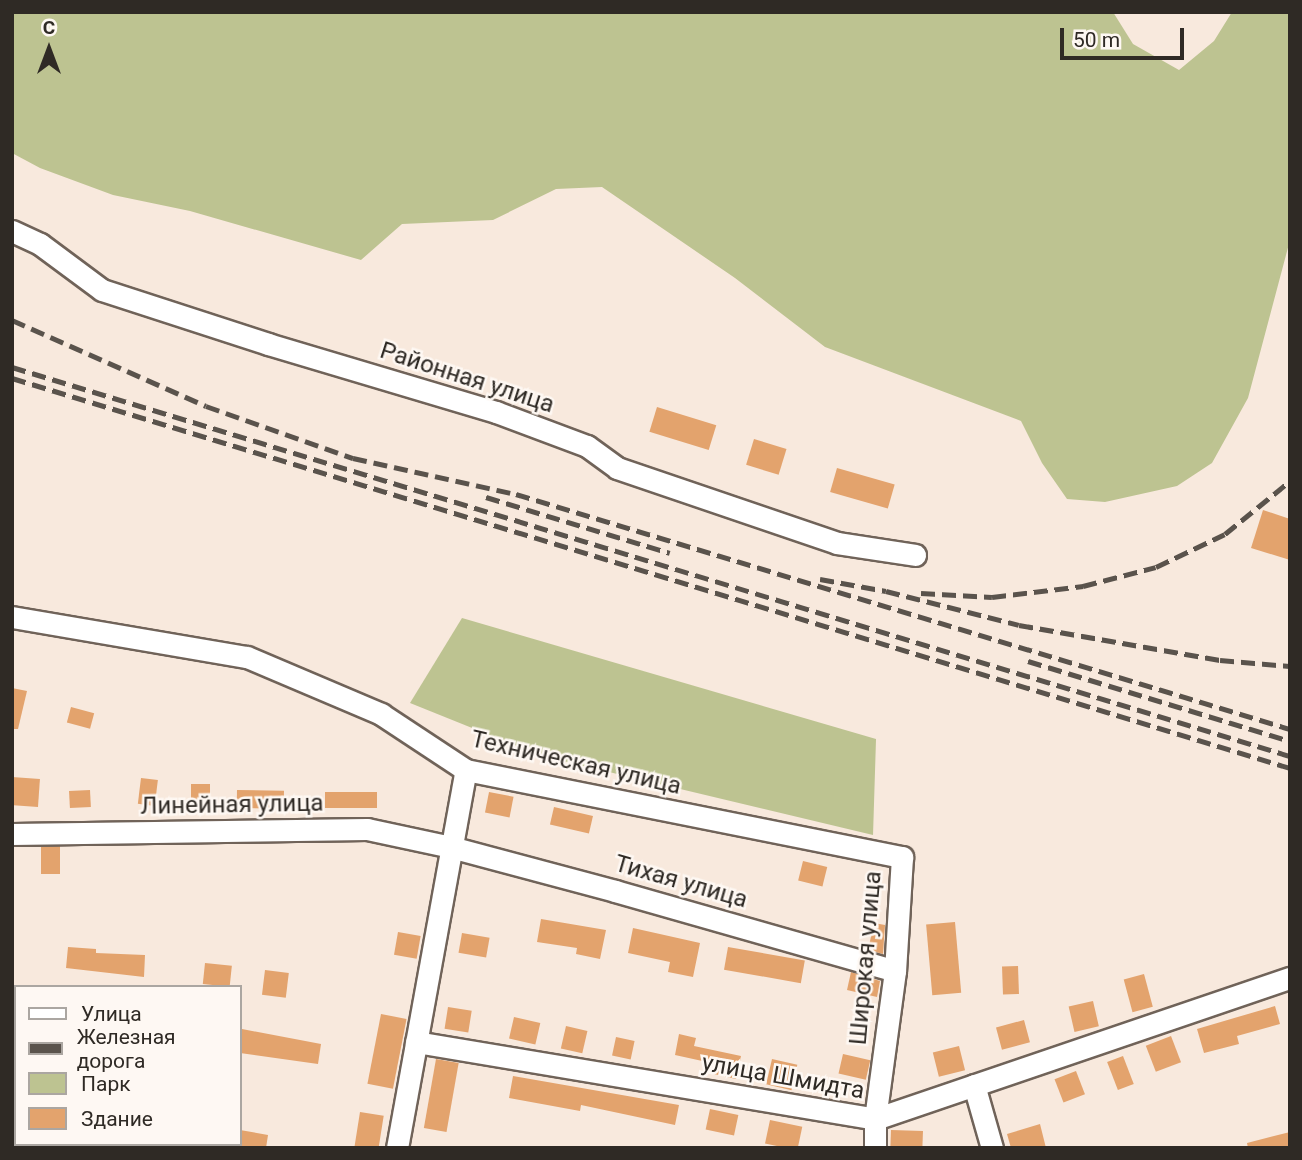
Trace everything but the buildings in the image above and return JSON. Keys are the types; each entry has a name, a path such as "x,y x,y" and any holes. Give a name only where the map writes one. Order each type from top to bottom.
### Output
{"street":[{"name":"Районная улица","path":"12,230 40,244 102,290 268,344 496,412 587,446 617,468 837,543 915,555"},
{"name":"Техническая улица","path":"12,617 247,657 381,714 466,770 902,857"},
{"path":"397,1148 466,770"},
{"name":"Линейная улица","path":"12,834 367,829 451,847"},
{"name":"Тихая улица","path":"451,847 895,971"},
{"name":"Широкая улица","path":"875,1148 875,1119 895,971 902,857"},
{"name":"улица Шмидта","path":"416,1042 875,1119 1290,978"},
{"path":"974,1085 992,1148"}],"green space":[{"path":"12,12 1113,12 1133,44 1179,70 1214,41 1232,12 1290,12 1290,240 1248,398 1212,463 1177,486 1105,502 1067,499 1042,463 1021,421 825,347 735,278 602,187 556,189 493,220 402,224 361,260 190,211 113,195 40,168 12,153"},
{"path":"462,618 876,739 873,835 542,756 410,703"}],"railway":[{"path":"12,320 206,406 353,458 516,494 1290,729"},
{"path":"12,367 1290,756"},
{"path":"12,378 1290,768"},
{"path":"921,593 992,597 1083,586 1156,567 1225,534 1290,481"},
{"path":"486,497 670,553"},
{"path":"820,579 886,591 1019,625 1220,660 1290,666"},
{"path":"1028,661 1290,741"}]}
